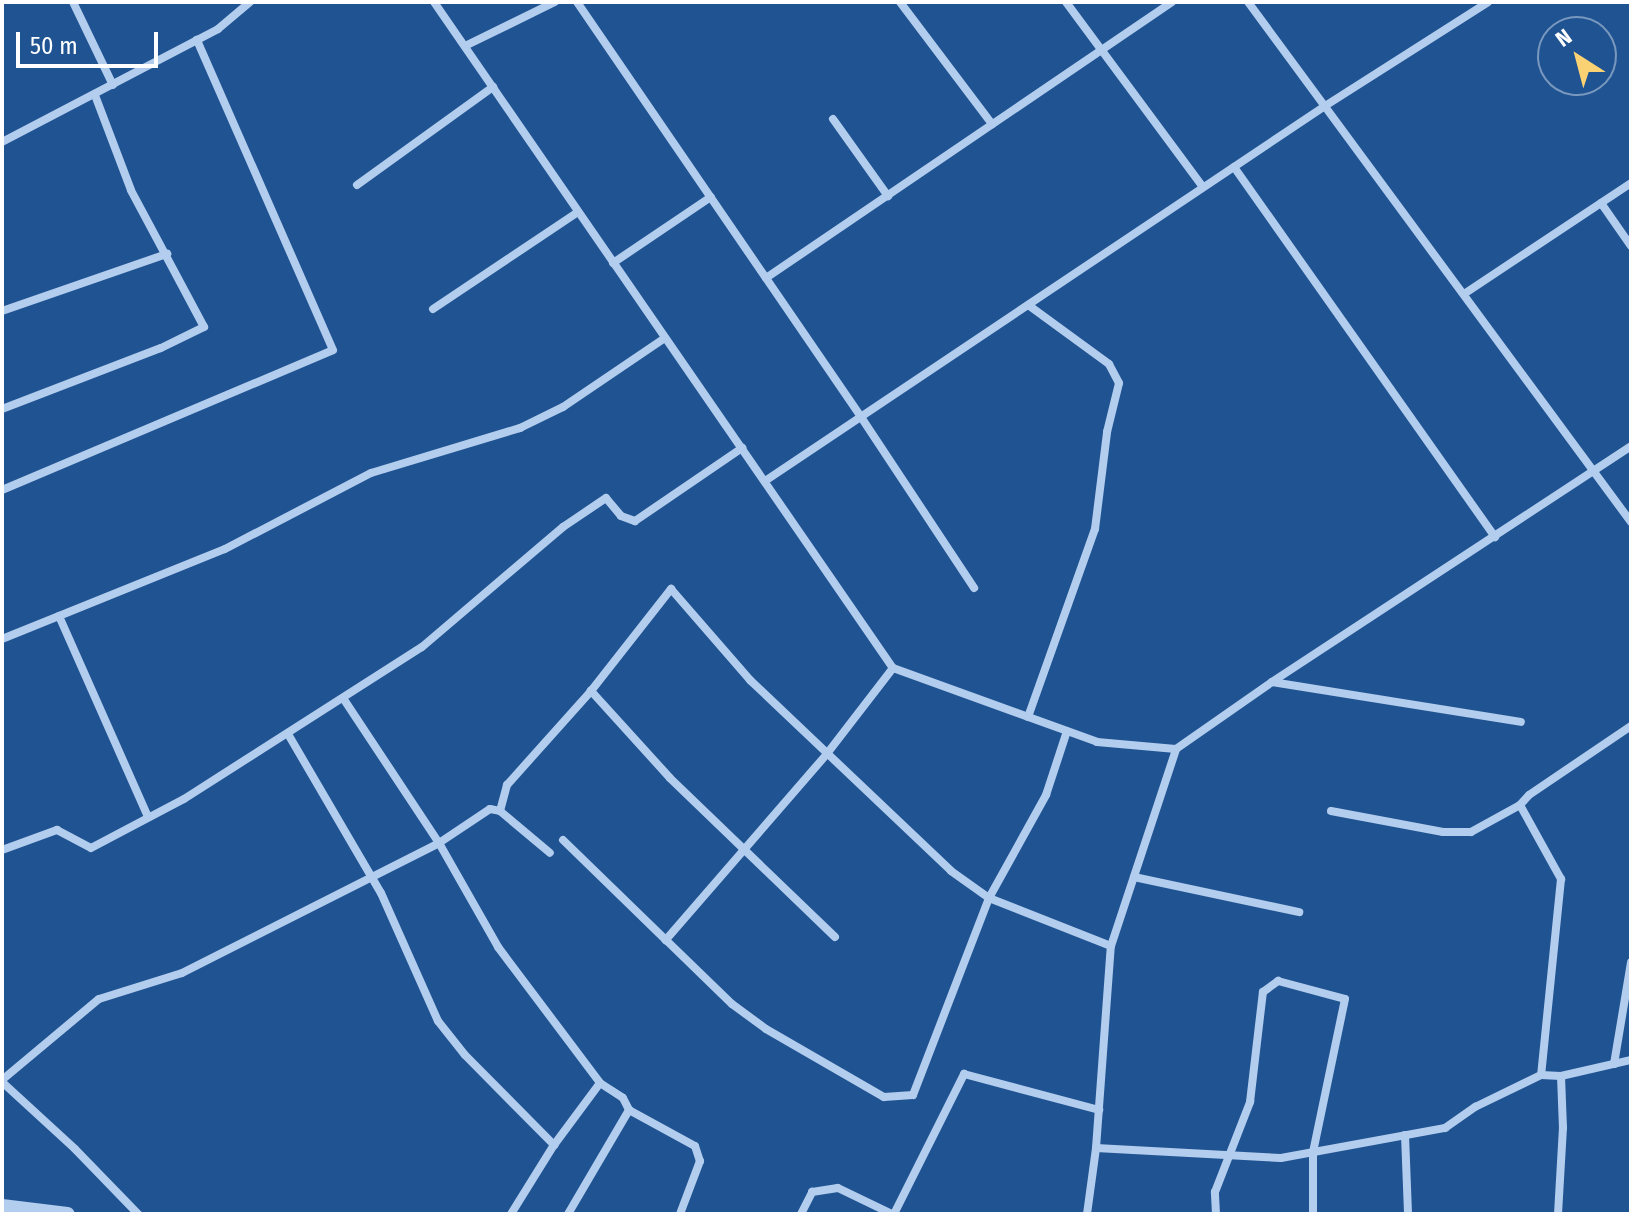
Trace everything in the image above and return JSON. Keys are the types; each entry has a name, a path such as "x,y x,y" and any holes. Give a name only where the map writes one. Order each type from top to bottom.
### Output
{"street":[{"path":"73,2 113,85"},
{"path":"2,142 218,29 250,2"},
{"path":"434,2 893,668 1097,742 1176,749"},
{"path":"465,46 555,2"},
{"path":"577,2 974,588"},
{"path":"900,2 992,124"},
{"path":"1066,2 1203,187"},
{"path":"766,278 1172,2"},
{"path":"1248,2 1631,522"},
{"path":"765,481 1325,106 1488,2"},
{"path":"2,490 333,350 197,40"},
{"path":"357,185 493,87"},
{"path":"2,409 161,348 204,327 131,190 95,95"},
{"path":"833,119 888,196"},
{"path":"1234,167 1495,537"},
{"path":"1464,294 1631,183"},
{"path":"613,263 711,197"},
{"path":"1601,203 1631,246"},
{"path":"433,309 578,212"},
{"path":"2,311 167,254"},
{"path":"1028,305 1109,364 1119,383 1107,432 1095,529 1028,717"},
{"path":"2,639 236,544 371,473 520,428 563,407 665,338"},
{"path":"1087,1214 1096,1148 1111,946 1176,749 1272,682 1631,446"},
{"path":"2,850 57,830 91,848 288,734 422,647 563,527 606,498 621,516 635,521 742,448"},
{"path":"500,811 507,785 591,691 671,589 750,680 951,871 989,898 1111,946"},
{"path":"59,616 148,817"},
{"path":"666,940 826,755 893,668"},
{"path":"1272,682 1521,722"},
{"path":"591,691 670,778 835,937"},
{"path":"343,698 439,843 498,947 600,1083 623,1098 629,1110 695,1146 700,1161 680,1214"},
{"path":"1331,811 1443,832 1471,832 1520,805 1529,795 1631,726"},
{"path":"563,840 732,1004 766,1029 884,1097 913,1095 989,898 1046,795 1067,731"},
{"path":"288,734 381,893 438,1021 465,1055 554,1145"},
{"path":"1520,805 1561,879 1541,1075"},
{"path":"138,1214 75,1149 2,1081 99,999 182,973 439,843 478,814 490,809 500,811 550,853"},
{"path":"1134,877 1299,912"},
{"path":"1614,1064 1631,962"},
{"path":"1216,1214 1215,1192 1250,1102 1263,992 1278,981 1345,999 1313,1152 1313,1214"},
{"path":"1096,1148 1281,1158 1445,1128 1475,1107 1541,1075 1561,1076 1631,1060"},
{"path":"801,1214 812,1192 838,1188 893,1214 964,1074 1099,1110"},
{"path":"1558,1214 1563,1128 1561,1076"},
{"path":"511,1214 554,1145 600,1083"},
{"path":"568,1214 629,1110"},
{"path":"1405,1135 1408,1214"},
{"path":"2,1206 68,1214"}]}
